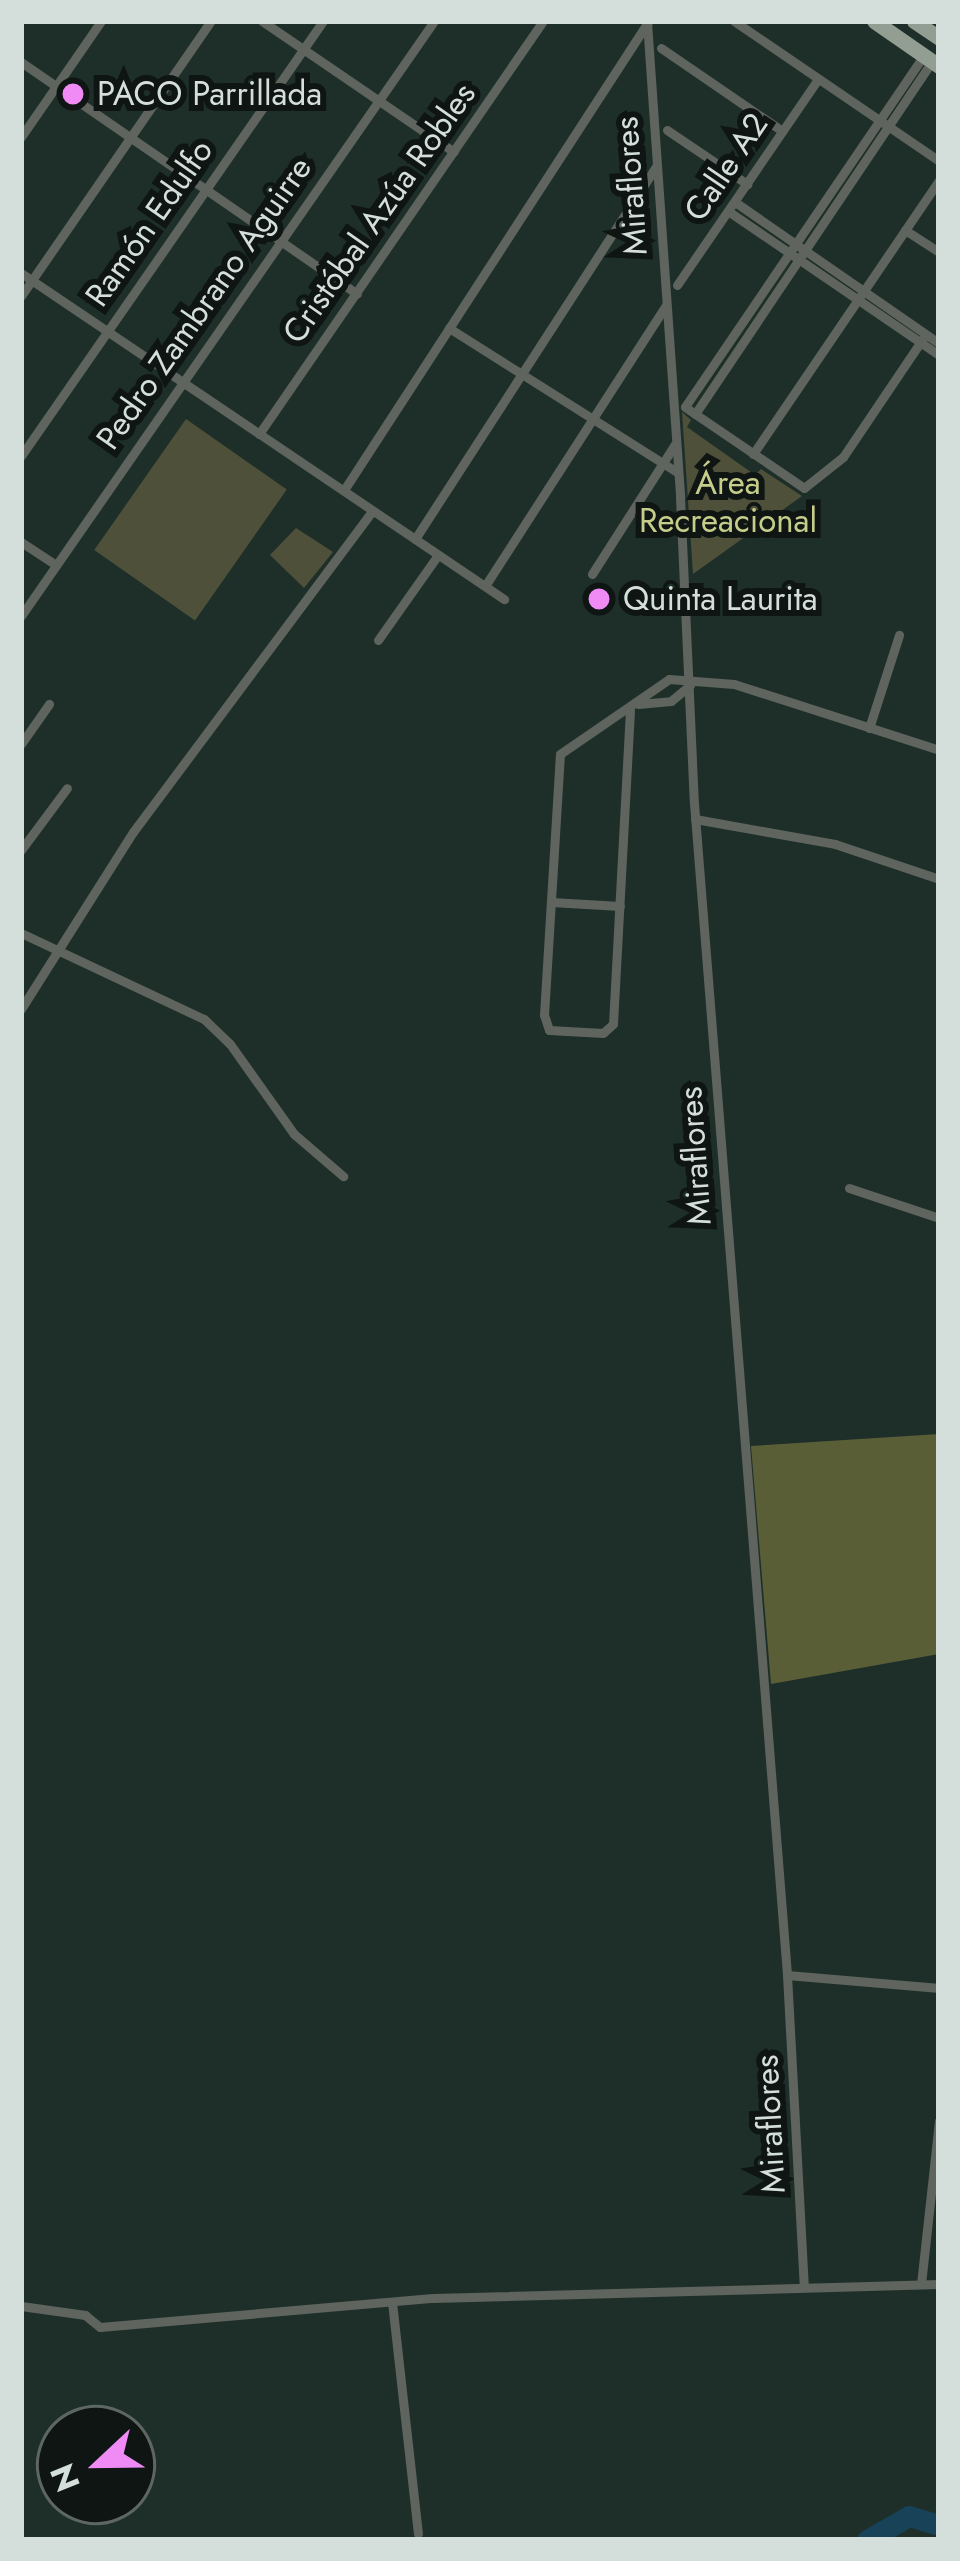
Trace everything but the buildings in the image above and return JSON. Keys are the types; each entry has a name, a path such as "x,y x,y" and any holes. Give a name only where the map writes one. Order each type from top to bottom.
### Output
{"main road":[{"path":"874,21 932,61"},
{"path":"914,21 939,38"}],"street":[{"path":"21,137 100,21"},
{"path":"21,296 211,21"},
{"path":"262,21 454,152"},
{"name":"Ramón Edulfo","path":"21,456 323,21"},
{"name":"Pedro Zambrano Aguirre","path":"21,616 434,21"},
{"name":"Cristóbal Azúa Robles","path":"259,434 543,21"},
{"path":"734,21 939,160"},
{"path":"344,490 648,22"},
{"name":"Miraflores","path":"648,22 695,819 787,1975 804,2284"},
{"path":"661,48 782,131"},
{"path":"923,338 843,457 804,488 686,407 932,61"},
{"path":"21,62 357,294"},
{"name":"Calle A2","path":"677,285 818,79"},
{"path":"667,130 746,184"},
{"path":"415,539 656,165"},
{"path":"753,454 939,180"},
{"path":"731,207 923,338 939,356"},
{"path":"905,230 939,252"},
{"path":"21,273 504,599"},
{"path":"485,586 667,305"},
{"path":"449,328 678,473"},
{"path":"923,338 939,343"},
{"path":"592,574 675,444"},
{"path":"21,1009 133,832 372,511"},
{"path":"21,542 56,565"},
{"path":"378,640 438,555"},
{"path":"869,728 898,635"},
{"path":"634,707 613,1024 603,1033 544,1025 560,754 669,680 690,685 734,684 939,750"},
{"path":"634,707 671,701 690,685"},
{"path":"21,744 49,704"},
{"path":"21,850 67,788"},
{"path":"695,819 835,844 939,879"},
{"path":"551,902 620,906"},
{"path":"21,932 204,1019 242,1060 294,1134 343,1176"},
{"path":"849,1188 939,1218"},
{"path":"787,1975 939,1988"},
{"path":"921,2284 939,2121"},
{"path":"21,2306 85,2314 100,2327 392,2302 804,2284 939,2284"},
{"path":"392,2302 418,2534"}],"green space":[{"name":"Área Recreacional","path":"682,412 691,420 687,427 755,475 761,469 802,496 693,574"},
{"path":"186,419 287,490 195,621 94,550"},
{"path":"296,528 333,552 304,588 270,555"},
{"path":"939,1434 939,1654 771,1684 751,1446"}],"waterway":[{"path":"867,2540 909,2516 939,2525"}],"place":[{"name":"PACO Parrillada","path":"73,94"},
{"name":"Quinta Laurita","path":"599,599"}]}
